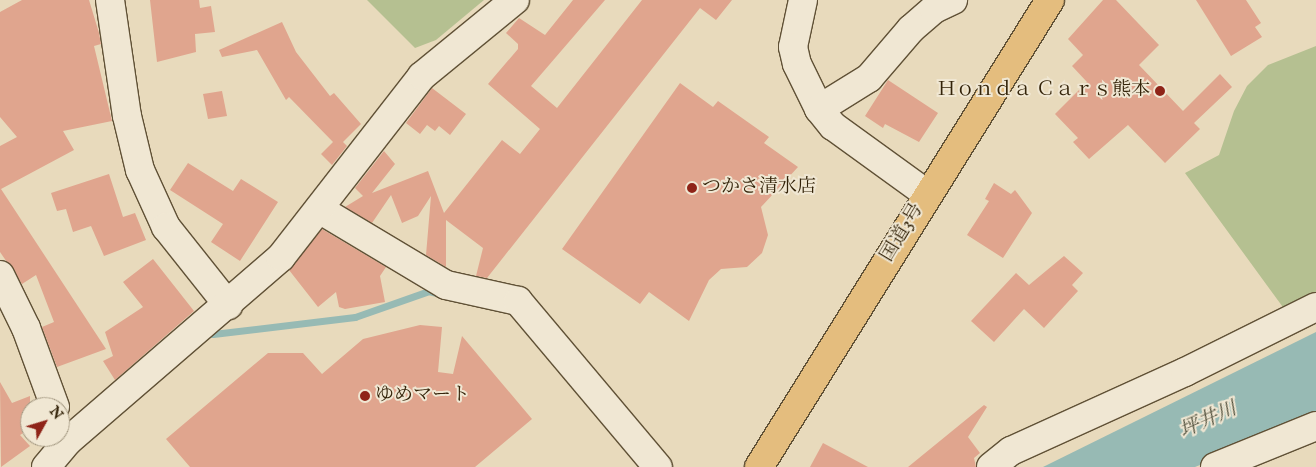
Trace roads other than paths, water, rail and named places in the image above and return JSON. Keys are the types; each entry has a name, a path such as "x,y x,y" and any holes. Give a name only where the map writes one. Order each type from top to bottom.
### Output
{"highway":[{"name":"国道3号","path":"759,467 927,194 1050,0"}],"street":[{"path":"110,0 127,116 140,170 166,227 228,305"},
{"path":"70,425 228,305 281,257 422,76 516,0"},
{"path":"803,0 793,47 796,64 818,109 834,126 927,194"},
{"path":"818,109 869,78 911,29 934,10 953,0"},
{"path":"319,209 446,285 518,302 658,467"},
{"path":"0,275 26,328 52,397"},
{"path":"991,467 1011,451 1185,372 1316,307"},
{"path":"1231,464 1316,426"},
{"path":"46,467 56,447"}],"water":[{"name":"坪井川","path":"1316,332 1316,419 1195,467 1043,467"}],"waterway":[{"path":"213,334 355,317 429,291 440,294"}],"place":[{"name":"Ｈｏｎｄａ Ｃａｒｓ熊本","path":"1160,91"},
{"name":"つかさ清水店","path":"692,188"},
{"name":"ゆめマート","path":"365,396"}]}
